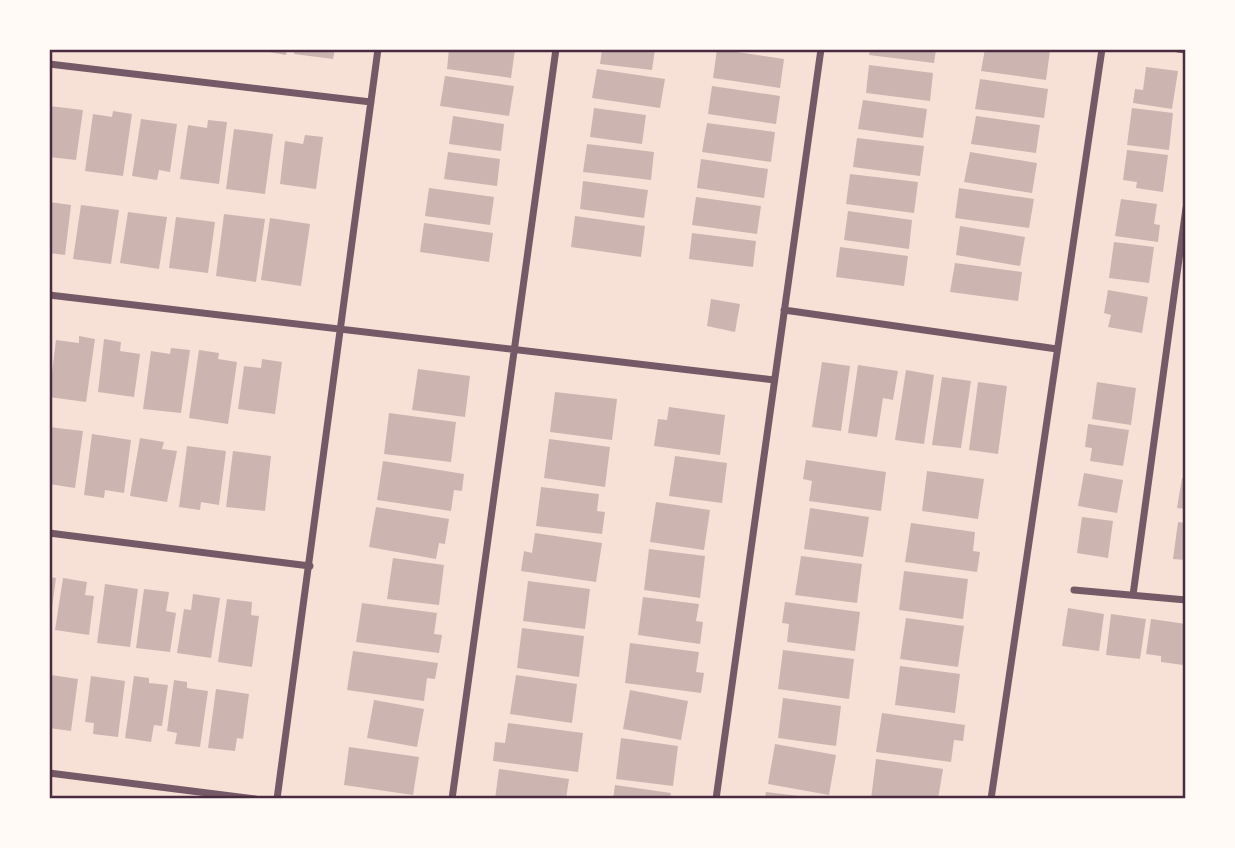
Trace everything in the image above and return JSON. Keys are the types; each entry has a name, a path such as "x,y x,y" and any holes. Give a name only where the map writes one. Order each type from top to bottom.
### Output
{"street":[{"path":"277,799 379,49"},
{"path":"452,799 556,49"},
{"path":"716,799 821,49"},
{"path":"991,799 1102,49"},
{"path":"1178,49 1186,50"},
{"path":"49,64 371,102"},
{"path":"1133,595 1186,208"},
{"path":"49,295 774,380"},
{"path":"784,310 1057,349"},
{"path":"49,533 310,566"},
{"path":"1074,590 1186,600"},
{"path":"49,773 255,799"}],"building":[{"path":"253,49 287,49 286,55"},
{"path":"295,49 335,49 333,59 294,54"},
{"path":"449,49 515,49 511,78 447,69"},
{"path":"602,49 655,49 652,70 600,64"},
{"path":"717,49 784,59 780,88 713,78"},
{"path":"870,49 936,49 934,63 869,55"},
{"path":"985,49 1050,51 1046,80 981,71"},
{"path":"869,65 933,73 930,101 866,93"},
{"path":"1146,67 1178,71 1172,109 1133,103 1135,89 1143,90"},
{"path":"597,69 665,79 660,108 592,98"},
{"path":"445,76 514,86 509,116 440,106"},
{"path":"980,79 1048,89 1044,118 975,109"},
{"path":"712,86 780,96 776,124 708,114"},
{"path":"863,100 927,109 923,138 858,129"},
{"path":"49,106 83,110 76,160 49,157"},
{"path":"594,108 646,115 642,144 590,137"},
{"path":"1132,108 1173,113 1169,150 1127,145"},
{"path":"113,111 132,114 123,176 85,171 93,114 112,117"},
{"path":"453,116 504,124 501,151 449,144"},
{"path":"976,116 1040,125 1036,153 971,144"},
{"path":"141,119 177,124 170,172 159,170 157,180 132,176"},
{"path":"208,120 227,122 219,184 180,179 188,125 207,128"},
{"path":"707,123 775,132 771,162 702,152"},
{"path":"234,129 273,134 265,194 226,189"},
{"path":"305,135 323,137 316,189 280,184 285,141 303,144"},
{"path":"857,138 924,146 920,176 853,167"},
{"path":"587,144 654,152 651,180 583,172"},
{"path":"1127,150 1168,155 1163,192 1136,188 1137,182 1123,180"},
{"path":"448,152 500,159 497,186 444,179"},
{"path":"970,152 1037,163 1032,193 964,182"},
{"path":"701,159 768,169 764,198 697,188"},
{"path":"850,174 918,182 914,213 846,204"},
{"path":"583,181 648,190 644,218 580,209"},
{"path":"429,188 494,197 490,225 425,216"},
{"path":"959,188 1034,199 1029,228 955,218"},
{"path":"696,197 761,206 757,234 692,225"},
{"path":"1121,199 1157,204 1154,224 1160,225 1158,242 1115,236"},
{"path":"49,202 71,205 65,255 49,253"},
{"path":"81,205 119,210 111,264 73,259"},
{"path":"848,211 912,220 909,249 844,240"},
{"path":"128,212 167,217 159,269 120,263"},
{"path":"224,214 265,219 256,282 216,276"},
{"path":"575,216 645,226 641,257 571,247"},
{"path":"176,217 215,222 208,273 169,268"},
{"path":"270,218 310,224 301,286 261,280"},
{"path":"424,223 493,233 489,262 420,252"},
{"path":"960,226 1025,237 1020,266 956,255"},
{"path":"692,233 756,241 753,267 689,259"},
{"path":"1114,242 1154,247 1149,283 1109,278"},
{"path":"840,247 908,256 904,286 836,277"},
{"path":"955,263 1022,272 1018,301 950,292"},
{"path":"1108,290 1148,297 1142,333 1108,327 1111,315 1104,313"},
{"path":"711,299 740,304 735,332 707,326"},
{"path":"79,336 95,339 86,402 49,397 56,340 79,343"},
{"path":"104,339 121,342 120,351 140,354 134,397 98,392"},
{"path":"171,348 190,350 181,413 143,409 151,351 170,354"},
{"path":"199,350 219,353 218,359 237,362 228,424 189,418"},
{"path":"262,359 282,362 275,414 238,409 244,366 261,368"},
{"path":"822,362 850,366 841,431 812,427"},
{"path":"858,365 898,371 893,400 883,398 877,437 848,433"},
{"path":"418,369 470,376 465,417 412,410"},
{"path":"906,370 934,375 924,444 895,440"},
{"path":"942,377 971,381 961,448 932,445"},
{"path":"978,382 1007,386 998,454 969,450"},
{"path":"1097,382 1136,388 1131,425 1092,419"},
{"path":"555,392 617,399 612,440 550,432"},
{"path":"669,407 725,415 720,455 654,446 658,419 667,420"},
{"path":"389,413 456,422 451,462 384,454"},
{"path":"1088,424 1129,430 1123,466 1090,461 1092,448 1085,447"},
{"path":"49,427 83,431 75,488 49,484"},
{"path":"92,434 131,440 124,493 105,490 104,498 84,495"},
{"path":"140,438 164,442 162,449 177,451 167,502 130,496"},
{"path":"549,439 610,447 605,487 544,478"},
{"path":"187,446 226,451 219,505 201,502 200,510 179,507"},
{"path":"233,451 271,456 265,511 226,507"},
{"path":"675,456 727,463 722,503 669,496"},
{"path":"806,460 886,472 881,511 809,501 812,481 803,479"},
{"path":"383,461 464,474 462,491 454,490 451,511 377,500"},
{"path":"927,471 984,479 978,519 922,511"},
{"path":"1084,473 1123,480 1117,513 1078,506"},
{"path":"1182,478 1186,479 1186,509 1177,508"},
{"path":"541,487 599,494 597,511 605,512 602,534 536,526"},
{"path":"656,502 710,510 704,550 650,542"},
{"path":"376,507 449,519 445,544 439,543 436,559 369,547"},
{"path":"810,508 869,517 863,557 804,549"},
{"path":"1082,517 1113,521 1108,558 1077,553"},
{"path":"1178,522 1186,523 1186,560 1173,559"},
{"path":"911,523 975,532 973,551 980,552 977,572 905,562"},
{"path":"535,533 602,543 596,582 521,571 524,551 532,553"},
{"path":"649,549 705,556 700,598 644,590"},
{"path":"801,556 862,564 857,603 795,595"},
{"path":"393,558 444,565 439,605 387,599"},
{"path":"904,571 968,579 963,619 899,610"},
{"path":"49,577 56,578 51,615 49,615"},
{"path":"63,578 87,582 85,595 94,596 89,635 55,630"},
{"path":"528,581 590,589 585,629 523,621"},
{"path":"105,584 138,589 130,647 97,643"},
{"path":"144,589 169,592 166,611 176,613 170,652 136,648"},
{"path":"193,594 220,598 211,658 177,653 184,609 191,610"},
{"path":"643,597 699,604 696,621 703,622 700,644 638,635"},
{"path":"227,599 252,602 251,615 259,616 252,667 218,662"},
{"path":"785,602 860,612 855,651 787,642 789,624 782,623"},
{"path":"362,603 437,613 434,634 442,635 439,653 356,642"},
{"path":"1068,608 1104,614 1099,651 1062,646"},
{"path":"1111,614 1146,619 1140,659 1106,655"},
{"path":"906,618 964,626 958,667 900,659"},
{"path":"1151,619 1186,624 1183,665 1161,662 1161,656 1146,654"},
{"path":"522,628 584,636 579,677 517,668"},
{"path":"630,643 699,652 696,672 704,673 701,693 625,683"},
{"path":"783,650 854,659 849,699 778,689"},
{"path":"353,651 438,663 435,679 427,678 424,701 347,690"},
{"path":"900,666 960,674 955,713 895,705"},
{"path":"51,675 78,679 71,731 49,728"},
{"path":"516,675 577,684 572,723 510,714"},
{"path":"91,676 125,681 118,737 93,734 94,723 85,722"},
{"path":"134,676 149,678 149,683 168,685 162,726 154,725 151,742 125,738"},
{"path":"174,680 187,682 187,688 208,691 200,747 175,744 177,733 167,731"},
{"path":"216,689 249,694 243,739 237,738 235,751 208,748"},
{"path":"630,690 688,701 681,740 623,729"},
{"path":"783,698 841,706 836,746 778,738"},
{"path":"374,700 424,709 417,747 367,738"},
{"path":"882,713 965,725 963,741 954,740 951,762 876,752"},
{"path":"508,723 583,733 578,772 493,761 495,742 505,743"},
{"path":"621,738 678,746 673,786 616,779"},
{"path":"775,744 836,755 829,795 768,784"},
{"path":"349,747 419,757 413,795 344,785"},
{"path":"876,759 943,769 938,799 871,799"},
{"path":"499,769 569,779 566,799 495,799"},
{"path":"615,785 671,793 670,799 613,799"},
{"path":"766,792 807,797 807,799 765,799"}]}
